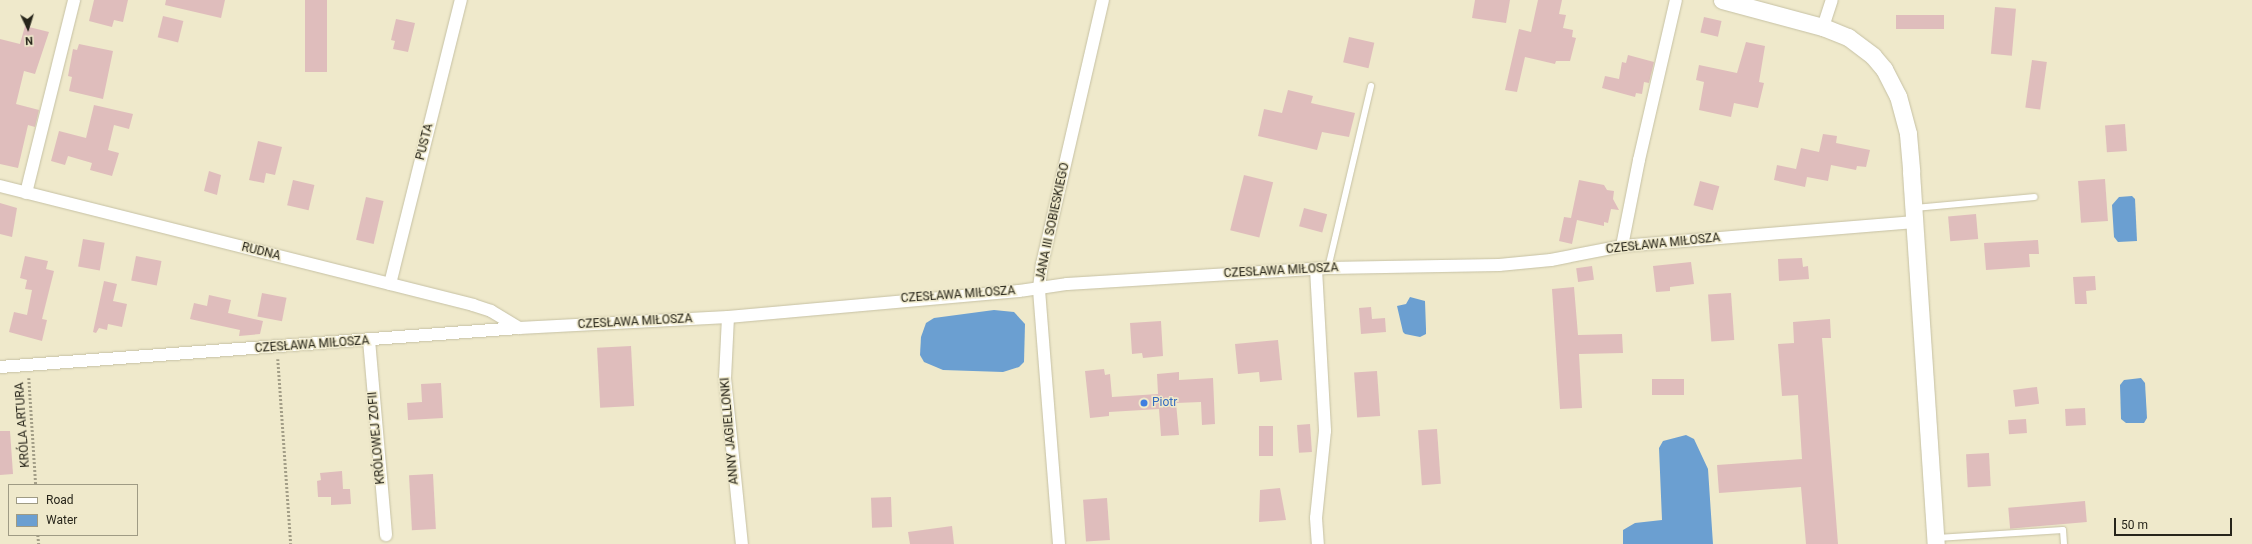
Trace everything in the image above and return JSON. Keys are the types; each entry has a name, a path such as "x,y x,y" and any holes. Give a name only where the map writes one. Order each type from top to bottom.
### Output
{"street":[{"path":"26,193 74,0"},
{"name":"PUSTA","path":"390,284 461,0"},
{"name":"JANA III SOBIESKIEGO","path":"1059,544 1038,288 1042,264 1103,0"},
{"path":"1622,246 1638,160 1676,0"},
{"path":"1722,0 1823,27 1848,37 1862,46 1873,56 1891,81 1902,107 1908,134 1936,541"},
{"path":"1823,27 1832,0"},
{"name":"RUDNA","path":"0,186 473,305 491,311 519,328"},
{"name":"CZESŁAWA MIŁOSZA","path":"0,367 519,328 728,317 1067,284 1328,268 1499,265 1551,260 1622,246 1914,215"},
{"path":"1316,269 1325,431 1316,518 1318,544"},
{"name":"ANNY JAGIELLONKI","path":"728,317 725,378 742,544"},
{"name":"KRÓLOWEJ ZOFII","path":"369,340 386,535"}],"lane":[{"path":"1328,268 1371,86"},
{"path":"1914,215 2034,197"},
{"path":"1936,541 2063,530 2064,544"}],"path":[{"path":"277,347 291,544"},
{"name":"KRÓLA ARTURA","path":"21,366 28,375 31,389 36,484"}],"water":[{"path":"2132,196 2135,199 2137,241 2118,242 2114,237 2112,205 2119,197"},
{"path":"1410,297 1425,301 1426,334 1420,337 1405,334 1403,332 1397,306 1406,304"},
{"path":"994,310 1014,312 1025,324 1024,362 1019,367 1003,372 943,370 924,362 920,355 921,337 926,323 934,318"},
{"path":"2141,378 2145,383 2147,418 2144,423 2126,423 2121,419 2120,385 2124,380"},
{"path":"1686,435 1694,439 1708,469 1713,544 1623,544 1623,530 1635,523 1662,520 1659,448 1663,441"}],"building":[{"path":"94,0 128,0 123,22 114,20 112,27 89,21"},
{"path":"166,0 225,0 221,18 165,5"},
{"path":"305,0 327,0 327,72 305,72"},
{"path":"1475,0 1510,0 1506,23 1472,18"},
{"path":"1538,0 1562,0 1559,14 1566,15 1563,28 1573,30 1572,37 1576,38 1570,61 1556,61 1555,64 1525,57 1517,92 1505,90 1519,29 1531,32"},
{"path":"1995,7 2016,9 2012,56 1991,54"},
{"path":"1896,15 1944,15 1944,29 1896,29"},
{"path":"163,16 183,21 178,42 158,37"},
{"path":"1704,17 1722,21 1718,37 1700,33"},
{"path":"396,19 415,23 408,52 393,49 395,41 391,40"},
{"path":"25,26 49,32 35,74 24,71 16,104 39,110 35,127 28,125 18,168 0,164 0,39 20,44"},
{"path":"1349,37 1374,43 1368,68 1343,62"},
{"path":"1746,42 1765,46 1759,82 1764,83 1758,108 1734,103 1731,117 1699,110 1704,82 1696,80 1699,65 1737,73"},
{"path":"79,44 113,51 103,99 69,91 72,77 68,76 73,49 77,50"},
{"path":"1628,55 1654,62 1649,83 1644,82 1642,94 1636,93 1635,97 1602,88 1605,76 1619,79 1622,62 1626,63"},
{"path":"2032,60 2047,62 2040,110 2025,108"},
{"path":"1288,90 1313,96 1311,103 1355,113 1349,137 1322,132 1317,150 1258,136 1264,109 1282,113"},
{"path":"94,105 133,114 129,129 114,125 108,150 119,153 112,176 90,170 92,163 68,156 65,165 51,161 59,131 86,138"},
{"path":"2125,124 2127,151 2107,152 2105,125"},
{"path":"1823,134 1837,136 1836,143 1870,150 1866,167 1857,166 1856,170 1831,165 1828,181 1807,177 1805,187 1774,180 1777,165 1796,169 1801,148 1819,152"},
{"path":"258,141 282,147 275,175 266,173 264,183 249,180"},
{"path":"209,171 221,175 217,195 204,191"},
{"path":"1244,175 1273,182 1259,238 1230,230"},
{"path":"2105,179 2108,221 2081,223 2078,181"},
{"path":"293,180 314,185 309,210 287,205"},
{"path":"1579,180 1604,185 1607,190 1614,191 1613,199 1619,210 1611,209 1608,223 1604,222 1604,226 1577,220 1572,244 1559,241 1564,217 1571,218"},
{"path":"1700,181 1719,186 1713,210 1694,205"},
{"path":"366,197 384,201 374,244 356,240"},
{"path":"0,203 17,208 12,237 0,234"},
{"path":"1304,208 1327,214 1322,233 1299,226"},
{"path":"1976,214 1978,239 1950,241 1948,216"},
{"path":"83,239 105,243 100,270 78,267"},
{"path":"2038,240 2039,254 2029,254 2030,267 1986,270 1984,243"},
{"path":"25,256 48,261 46,269 54,271 42,319 47,320 42,341 9,332 14,312 27,315 32,290 25,289 27,280 20,278"},
{"path":"136,256 162,261 157,286 131,281"},
{"path":"1802,258 1803,267 1808,266 1809,279 1779,281 1778,259"},
{"path":"1691,262 1694,284 1670,287 1670,291 1656,292 1653,266"},
{"path":"1592,266 1594,280 1578,282 1576,268"},
{"path":"2095,276 2096,290 2086,291 2087,304 2075,304 2073,277"},
{"path":"104,281 117,284 113,301 127,304 122,327 108,324 107,330 99,328 96,333 93,332"},
{"path":"1574,287 1578,335 1622,334 1623,353 1579,354 1582,408 1560,409 1552,289"},
{"path":"262,293 287,298 282,321 257,317"},
{"path":"1731,293 1734,340 1711,341 1708,295"},
{"path":"209,295 231,300 228,313 263,321 260,334 239,336 240,330 190,319 194,303 207,306"},
{"path":"1371,307 1372,319 1385,318 1386,332 1361,334 1359,308"},
{"path":"1830,319 1831,338 1822,338 1838,544 1806,544 1801,487 1719,493 1717,465 1802,459 1798,395 1782,396 1778,344 1794,343 1793,322"},
{"path":"1161,321 1163,356 1143,358 1142,353 1132,354 1130,323"},
{"path":"1278,340 1282,380 1260,382 1259,372 1238,374 1235,344"},
{"path":"631,346 634,406 600,408 597,348"},
{"path":"1104,369 1105,375 1110,374 1112,397 1158,394 1157,374 1179,372 1179,380 1213,378 1215,424 1202,425 1201,402 1176,403 1179,435 1161,436 1159,409 1109,412 1109,416 1090,418 1085,371"},
{"path":"1377,371 1380,416 1357,417 1354,373"},
{"path":"1652,379 1684,379 1684,395 1652,395"},
{"path":"441,383 443,418 408,420 407,403 422,402 421,384"},
{"path":"2037,387 2039,404 2015,407 2013,390"},
{"path":"2085,408 2086,425 2066,426 2065,409"},
{"path":"2026,419 2027,433 2009,434 2008,420"},
{"path":"1310,424 1312,452 1299,453 1297,425"},
{"path":"1259,426 1273,426 1273,456 1259,456"},
{"path":"1437,429 1441,484 1422,485 1418,430"},
{"path":"0,431 10,431 13,474 0,475"},
{"path":"1989,453 1991,486 1968,487 1966,454"},
{"path":"342,471 343,489 350,489 351,504 331,505 331,497 318,497 317,481 321,480 320,473"},
{"path":"433,474 436,529 412,530 409,475"},
{"path":"1280,488 1286,520 1259,522 1260,490"},
{"path":"891,497 892,527 872,528 871,498"},
{"path":"1107,498 1110,540 1086,542 1083,500"},
{"path":"2085,501 2087,522 2010,529 2008,508"},
{"path":"952,526 954,544 910,544 908,532"}],"place":[{"name":"Piotr","path":"1144,403"}]}
